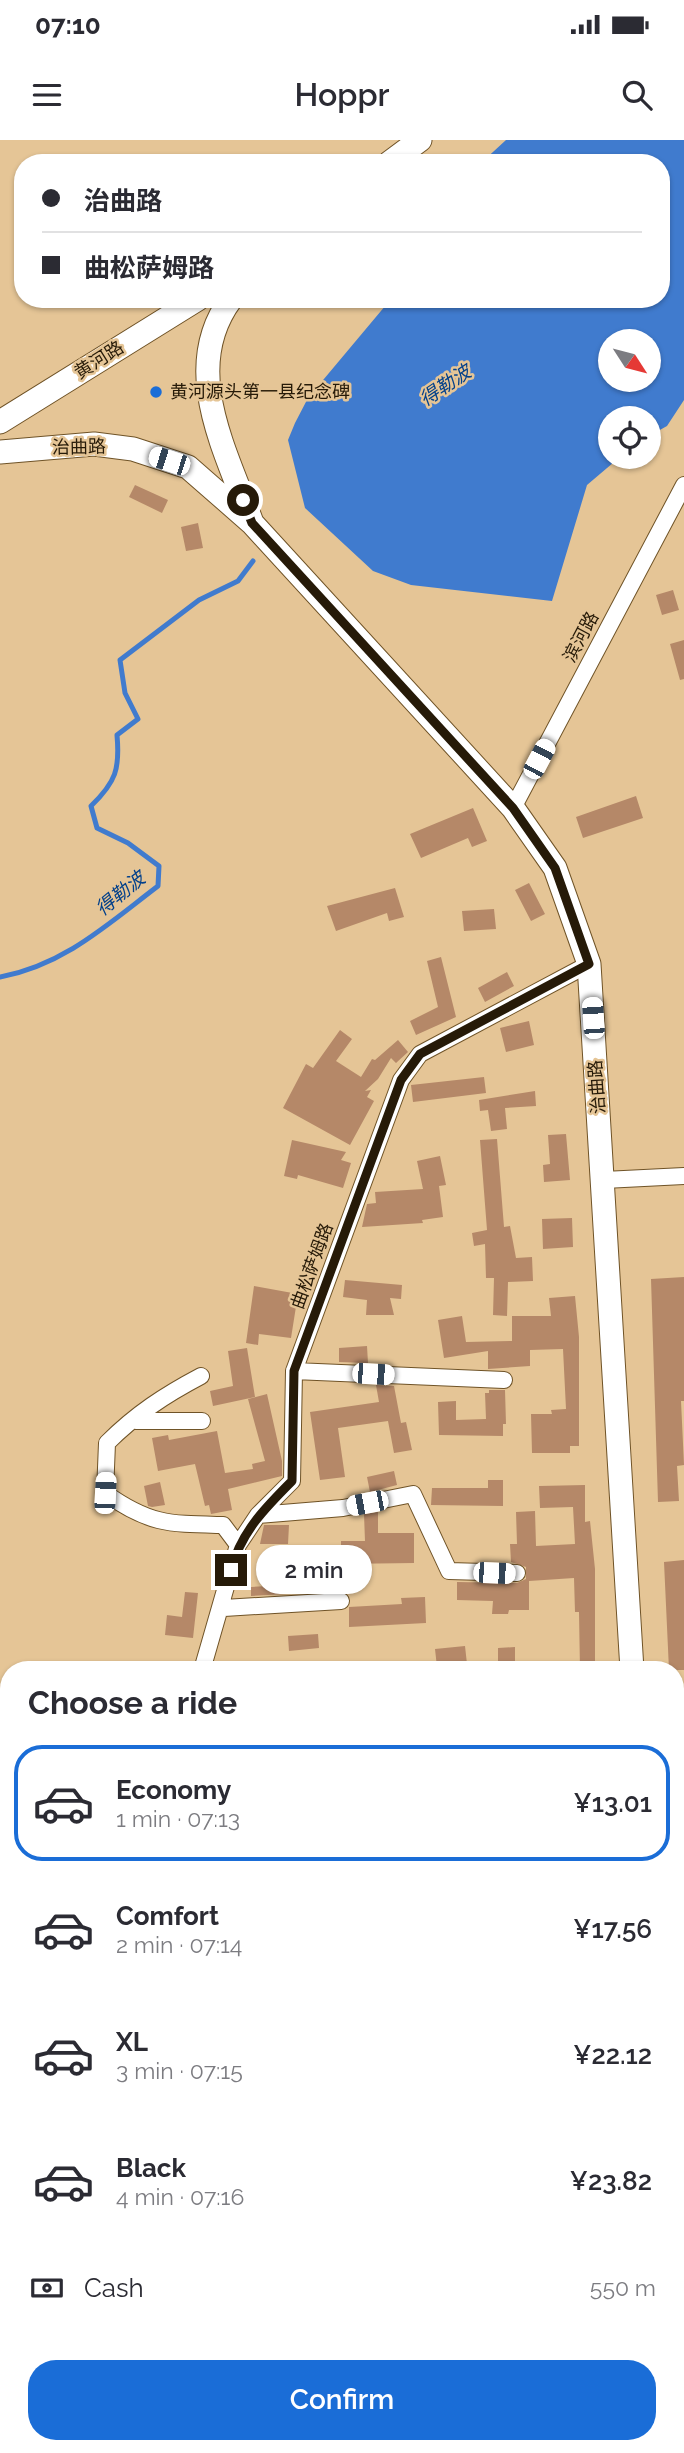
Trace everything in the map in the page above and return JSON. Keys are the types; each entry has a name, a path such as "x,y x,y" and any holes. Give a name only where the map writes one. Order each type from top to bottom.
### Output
{"main road":[{"path":"401,154 420,140"},
{"name":"黄河路","path":"0,422 184,308"},
{"path":"225,308 219,316 205,365 211,410 252,523"},
{"name":"治曲路","path":"0,452 94,443 133,449 188,467 252,523 513,808 555,868 589,964 631,1661"}],"street":[{"name":"滨河路","path":"513,808 684,485"},
{"name":"曲松萨姆路","path":"205,1661 238,1545 258,1515 292,1481 294,1371 401,1080 420,1054 589,964"},
{"path":"604,1180 684,1176"},
{"path":"294,1371 504,1380"},
{"path":"201,1376 158,1399 132,1418 107,1443 105,1493 131,1511 164,1524 223,1525 238,1545"},
{"path":"136,1421 202,1420"},
{"path":"258,1515 344,1508 413,1494 449,1572 517,1573"},
{"path":"224,1608 341,1601"}],"water":[{"path":"506,140 684,140 684,400 667,426 661,429 661,406 598,406 598,469 606,469 587,485 552,601 411,585 373,571 305,508 288,440 308,398 383,308 670,308 670,154 491,154"}],"building":[{"path":"135,485 168,500 162,513 129,497"},
{"path":"198,523 203,548 186,551 181,527"},
{"path":"673,590 679,610 662,615 656,595"},
{"path":"684,640 684,679 680,680 670,644"},
{"path":"636,796 643,818 583,838 576,817"},
{"path":"473,808 487,841 472,847 468,838 421,858 410,834"},
{"path":"529,883 545,914 531,921 515,890"},
{"path":"395,888 404,917 389,921 387,913 336,931 327,906"},
{"path":"494,909 496,929 464,931 462,911"},
{"path":"441,957 456,1017 416,1035 410,1021 438,1007 427,961"},
{"path":"507,972 514,986 485,1002 478,988"},
{"path":"529,1021 534,1045 506,1052 500,1028"},
{"path":"340,1030 352,1039 336,1061 361,1077 372,1059 375,1060 398,1040 408,1052 396,1063 391,1058 378,1079 365,1091 371,1090 367,1097 374,1101 350,1145 283,1108 306,1064 313,1068"},
{"path":"484,1077 486,1093 413,1102 411,1085"},
{"path":"535,1091 536,1106 505,1108 507,1129 491,1131 488,1110 480,1111 479,1100"},
{"path":"566,1134 570,1180 544,1182 543,1165 550,1164 548,1135"},
{"path":"497,1139 504,1227 510,1226 516,1258 532,1257 533,1281 508,1282 507,1316 493,1315 494,1278 486,1278 485,1244 474,1246 472,1233 487,1230 480,1140"},
{"path":"292,1140 346,1152 341,1160 351,1163 343,1188 298,1175 297,1179 284,1176"},
{"path":"440,1156 446,1185 439,1186 443,1217 422,1220 423,1223 362,1227 367,1204 376,1203 375,1192 423,1189 417,1161"},
{"path":"572,1218 573,1247 543,1249 542,1219"},
{"path":"684,1277 684,1401 681,1401 684,1465 677,1466 679,1501 658,1502 651,1279"},
{"path":"345,1280 402,1285 401,1299 390,1298 394,1315 366,1315 367,1300 343,1297"},
{"path":"254,1286 298,1294 291,1338 259,1334 258,1345 246,1343"},
{"path":"575,1296 579,1337 579,1446 570,1446 570,1453 532,1453 531,1414 552,1414 551,1410 566,1409 563,1349 530,1350 530,1366 488,1369 488,1351 444,1358 438,1320 462,1316 466,1342 512,1341 512,1316 551,1316 549,1298"},
{"path":"367,1346 368,1363 339,1362 339,1348"},
{"path":"247,1348 255,1397 213,1406 210,1391 233,1386 228,1351"},
{"path":"376,1385 394,1386 401,1423 406,1422 412,1450 394,1453 388,1421 338,1428 345,1477 320,1480 310,1412 379,1402"},
{"path":"489,1390 505,1390 506,1424 503,1424 503,1436 439,1435 438,1402 456,1401 456,1420 486,1419 485,1393 489,1393"},
{"path":"267,1394 282,1461 282,1476 228,1489 232,1510 211,1514 209,1505 205,1506 195,1464 158,1471 152,1438 168,1435 169,1440 217,1431 225,1473 253,1469 252,1464 265,1461 248,1399"},
{"path":"394,1471 397,1485 370,1492 367,1477"},
{"path":"488,1480 503,1480 503,1506 431,1505 432,1488 488,1488"},
{"path":"160,1482 165,1505 148,1506 144,1486"},
{"path":"585,1485 585,1522 590,1521 595,1569 595,1661 580,1661 579,1612 575,1612 574,1578 529,1581 529,1610 509,1610 508,1614 492,1614 493,1601 457,1600 457,1582 517,1583 526,1579 526,1567 511,1562 510,1544 517,1544 516,1512 535,1511 536,1546 575,1544 573,1507 540,1508 539,1486"},
{"path":"378,1512 378,1533 414,1533 414,1563 341,1564 341,1541 365,1541 364,1514"},
{"path":"264,1525 289,1525 288,1544 260,1544"},
{"path":"333,1560 335,1591 314,1592 313,1562"},
{"path":"684,1560 684,1661 669,1661 664,1562"},
{"path":"286,1585 286,1594 251,1596 251,1587"},
{"path":"185,1592 198,1593 193,1638 165,1635 167,1615 182,1617"},
{"path":"425,1597 426,1623 349,1627 349,1607 402,1604 401,1598"},
{"path":"318,1634 319,1648 289,1651 288,1636"},
{"path":"465,1646 467,1661 436,1661 435,1649"},
{"path":"515,1647 515,1661 498,1661 498,1648"}],"waterway":[{"name":"得勒波","path":"0,977 45,963 65,953 158,886 159,866 128,843 97,828 91,806 106,790 117,766 117,735 138,719 125,693 120,660 199,600 238,581 253,561"}],"place":[{"name":"黄河源头第一县纪念碑","path":"156,392"}],"route":[{"path":"231,1570 238,1545 258,1515 292,1481 294,1371 401,1080 420,1054 589,964 555,868 513,808 252,523 243,500"}]}
